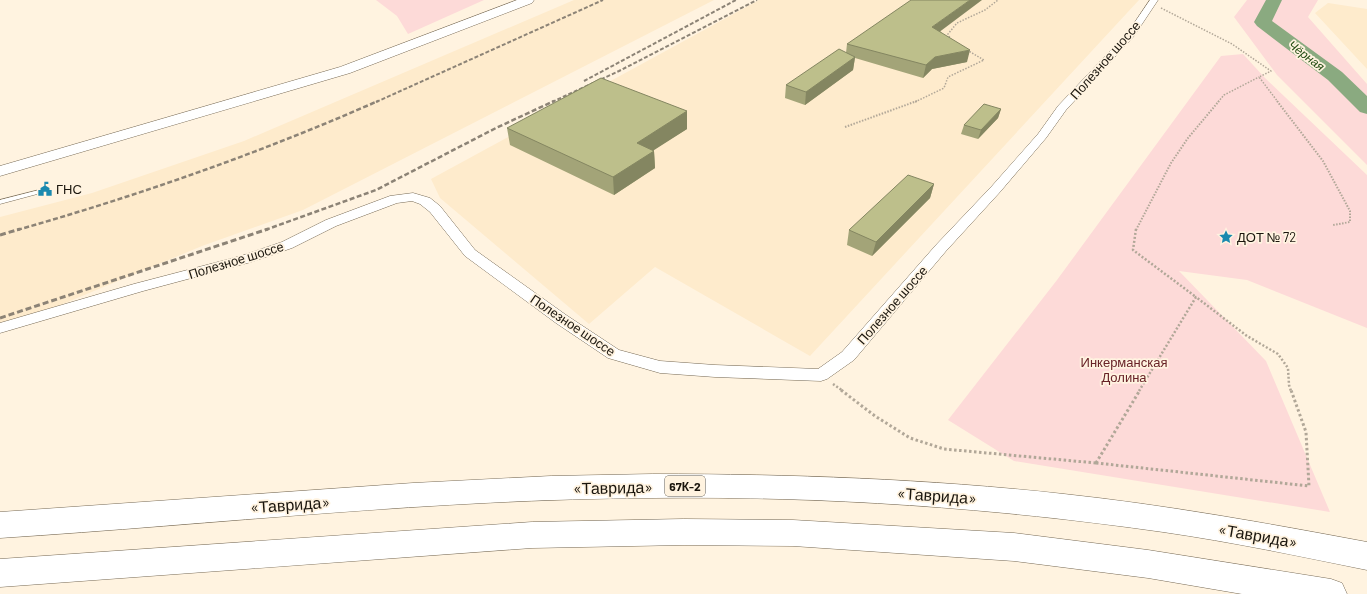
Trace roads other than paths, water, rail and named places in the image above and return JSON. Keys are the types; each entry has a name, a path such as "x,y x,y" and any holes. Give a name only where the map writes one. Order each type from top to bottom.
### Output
{"highway":[{"name":"«Таврида»","path":"0,525 227,508 551,488 673,486 822,488 978,498 1132,515 1225,529 1367,556"},
{"path":"0,573 532,535 684,532 793,533 1014,547 1148,564 1331,594"}],"main road":[{"path":"0,171 345,70 528,0"}],"street":[{"name":"Полезное шоссе","path":"0,328 139,287 246,259 287,245 330,223 394,199 413,197 425,201 435,209 470,253 561,319 614,354 660,367 715,371 822,375 848,356 941,248 996,189 1042,136 1062,108 1131,34 1153,2"}],"lane":[{"path":"0,202 39,192"}],"waterway":[{"name":"Чёрная","path":"1274,0 1263,22 1335,76 1367,108"}],"railway":[{"path":"376,102 603,0"},
{"path":"584,81 736,0"},
{"path":"552,102 619,71 757,0"},
{"path":"17,230 63,217 199,172 289,138 378,101"},
{"path":"265,230 376,190 496,128 554,101"},
{"path":"0,235 20,229"},
{"path":"0,318 265,230"}],"place":[{"name":"ГНС","path":"45,189"},
{"name":"ДОТ № 72","path":"1226,237"}],"park label":[{"name":"Инкерманская Долина","path":"1124,370"}]}
